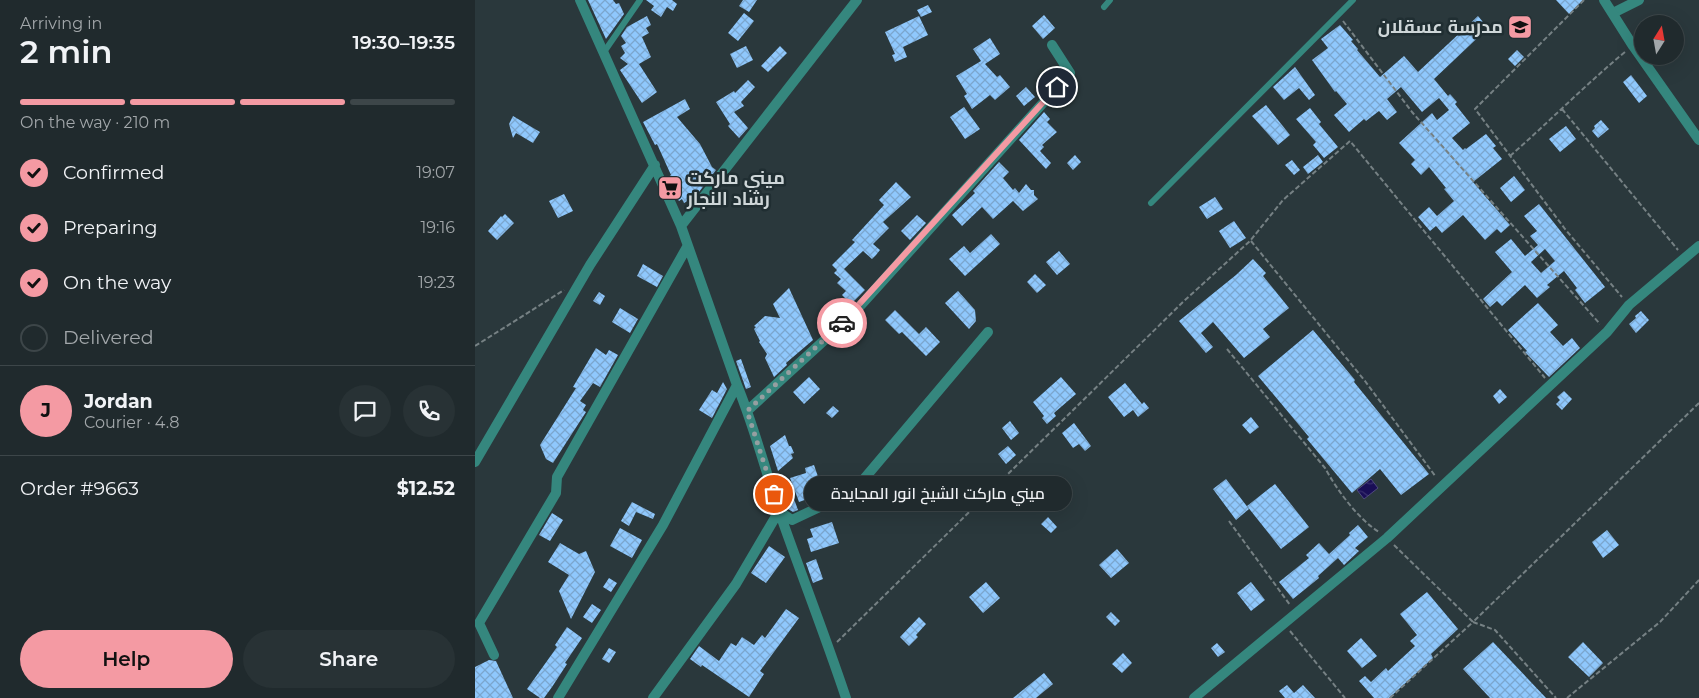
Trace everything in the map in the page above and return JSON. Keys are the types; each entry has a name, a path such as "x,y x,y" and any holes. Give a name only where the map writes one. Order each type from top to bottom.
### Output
{"street":[{"path":"580,0 681,226 747,411 779,511 846,698"},
{"path":"681,226 857,0"},
{"path":"1604,0 1633,46 1699,140"},
{"path":"1613,13 1639,0"},
{"path":"747,411 853,314 1070,73 1051,45"},
{"path":"475,462 590,265 655,165"},
{"path":"1194,698 1387,538 1607,332 1629,305 1699,246"},
{"path":"494,655 479,623 556,493 557,476 687,247"},
{"path":"779,511 792,520 845,495 857,486 988,332"},
{"path":"557,698 665,522 737,385"},
{"path":"653,698 735,584 779,511"}],"lane":[{"path":"604,52 639,0"},
{"path":"1104,7 1110,0"},
{"path":"1151,203 1353,0"}],"path":[{"path":"1584,0 1475,109 1565,229 1629,305"},
{"path":"1339,15 1412,112 1607,332"},
{"path":"1510,156 1586,85 1633,46"},
{"path":"1562,109 1686,258"},
{"path":"832,647 1184,301 1251,241 1283,200 1350,141 1551,385"},
{"path":"1251,241 1365,381 1442,485"},
{"path":"475,346 563,290"},
{"path":"1227,349 1325,468 1334,484 1370,526 1387,538 1473,622 1495,630 1556,698"},
{"path":"1390,698 1473,622 1699,402"},
{"path":"1229,521 1296,613"},
{"path":"1567,698 1660,622 1699,580"},
{"path":"1283,624 1345,698"}],"water":[{"path":"1371,479 1378,488 1364,499 1357,490"}],"building":[{"path":"588,0 613,0 616,4 619,3 624,14 606,39"},
{"path":"646,0 672,0 677,4 673,11 667,7 661,17 651,10 654,6"},
{"path":"743,0 757,0 749,12 739,6"},
{"path":"1556,0 1583,0 1569,14"},
{"path":"928,5 932,12 921,17 917,10"},
{"path":"744,13 754,21 738,41 728,33"},
{"path":"1044,15 1055,28 1043,39 1032,26"},
{"path":"647,16 651,25 646,28 649,33 642,37 651,57 639,64 657,92 642,103 620,70 628,64 620,58 625,53 621,46 626,43 621,36 627,27"},
{"path":"919,16 928,35 903,47 907,57 895,62 892,55 895,54 885,32"},
{"path":"1478,16 1488,28 1434,79 1448,96 1450,94 1457,102 1455,104 1470,123 1452,138 1463,150 1486,134 1496,146 1493,148 1502,159 1473,182 1510,225 1501,233 1497,229 1485,240 1463,215 1442,233 1436,226 1430,231 1418,217 1429,207 1437,216 1454,201 1429,167 1421,175 1411,164 1415,160 1399,143 1432,113 1437,120 1449,110 1439,98 1422,112 1401,87 1387,99 1397,112 1387,120 1379,111 1366,121 1364,119 1349,132 1334,115 1347,104 1335,92 1312,60 1328,48 1321,39 1340,25 1353,40 1351,41 1357,50 1380,77 1404,56 1418,72"},
{"path":"990,38 1000,54 985,64 997,77 1000,75 1010,87 995,100 990,95 972,109 964,96 967,94 956,76 981,61 973,49"},
{"path":"746,46 753,60 737,68 730,54"},
{"path":"780,46 787,53 768,72 761,66"},
{"path":"1517,50 1524,57 1515,66 1508,59"},
{"path":"1295,67 1315,95 1309,100 1299,88 1284,100 1273,87"},
{"path":"1631,75 1647,96 1639,103 1623,82"},
{"path":"748,80 755,87 741,102 744,106 734,112 748,128 739,138 728,126 730,124 716,102 734,91 735,93"},
{"path":"1026,87 1035,97 1024,106 1016,96"},
{"path":"685,99 690,109 677,117 700,144 712,167 716,170 695,197 684,203 682,199 679,201 673,192 667,178 671,175 657,144 655,145 643,122"},
{"path":"1266,105 1290,135 1278,145 1252,116"},
{"path":"964,107 980,129 965,139 950,117"},
{"path":"1310,108 1321,122 1319,124 1338,147 1324,158 1313,145 1316,142 1296,119"},
{"path":"1044,112 1050,119 1047,122 1057,132 1042,145 1044,147 1040,151 1051,163 1046,169 1019,140"},
{"path":"513,116 540,132 533,143 516,133 513,138 509,124"},
{"path":"1601,120 1609,129 1598,138 1592,131 1595,128 1594,126"},
{"path":"1566,126 1576,139 1560,152 1549,139"},
{"path":"1075,155 1081,162 1073,170 1067,163"},
{"path":"1318,155 1323,162 1308,174 1303,167"},
{"path":"1292,160 1300,170 1294,175 1285,165"},
{"path":"999,162 1009,172 1003,178 1013,190 1015,188 1019,193 1026,184 1031,190 1034,190 1034,195 1038,199 1023,211 1013,201 993,219 982,207 962,226 952,215 975,193 973,191"},
{"path":"1514,176 1525,190 1511,202 1500,188"},
{"path":"896,182 911,197 883,222 889,228 873,244 880,250 876,255 872,259 863,251 844,269 865,290 851,304 842,295 846,291 837,283 841,279 834,273 837,270 832,265 855,242 852,240 884,205 879,200"},
{"path":"564,194 573,211 558,218 549,201"},
{"path":"1215,197 1223,209 1207,219 1199,207"},
{"path":"1539,204 1605,287 1585,303 1575,290 1577,288 1564,271 1547,285 1550,287 1537,298 1525,285 1502,306 1497,301 1490,307 1483,299 1512,272 1495,252 1511,239 1525,256 1538,245 1530,236 1537,231 1524,216","holes":["1545,249 1555,261 1541,273 1531,262"]},
{"path":"505,214 514,223 497,240 488,231"},
{"path":"917,215 926,223 910,240 901,231"},
{"path":"1234,221 1246,238 1230,248 1219,231"},
{"path":"991,234 1000,244 965,276 949,259 964,246 970,253"},
{"path":"1059,251 1070,264 1057,275 1046,262"},
{"path":"1253,259 1266,273 1263,276 1289,308 1263,329 1270,337 1244,358 1213,322 1201,333 1213,347 1206,353 1179,321"},
{"path":"643,264 663,276 657,287 637,276"},
{"path":"1035,274 1046,285 1037,293 1027,282"},
{"path":"789,288 813,340 786,363 787,365 774,377 765,358 767,354 759,342 754,329 756,327 754,326 765,316 780,318 773,304"},
{"path":"958,291 975,310 976,321 969,329 945,303"},
{"path":"599,292 605,296 600,305 593,301"},
{"path":"1538,303 1558,325 1550,332 1563,346 1572,338 1580,348 1549,377 1525,352 1527,351 1508,330"},
{"path":"620,308 638,319 630,333 612,322"},
{"path":"895,310 919,334 926,327 940,342 926,356 902,332 899,334 885,320"},
{"path":"1641,311 1649,320 1636,333 1629,324"},
{"path":"1313,330 1429,474 1401,495 1380,469 1352,493 1307,439 1309,437 1258,376"},
{"path":"596,348 606,355 609,350 618,355 600,387 593,383 580,401 586,405 583,410 586,412 553,463 546,459 540,445 576,388 573,387"},
{"path":"741,359 751,387 746,389 736,361"},
{"path":"809,377 820,389 804,404 793,392"},
{"path":"1061,377 1076,394 1054,413 1056,416 1047,424 1042,418 1044,416 1033,402"},
{"path":"723,382 727,389 712,418 699,410 712,390 717,393"},
{"path":"1125,383 1142,404 1144,402 1149,408 1138,417 1133,410 1124,417 1108,397"},
{"path":"1500,389 1507,397 1499,404 1493,396"},
{"path":"1564,391 1572,399 1562,410 1556,404 1560,400 1557,397"},
{"path":"833,406 839,411 832,418 826,413"},
{"path":"1251,417 1259,427 1250,434 1242,425"},
{"path":"1010,421 1019,433 1011,440 1002,428"},
{"path":"1074,423 1091,446 1085,451 1079,444 1073,448 1062,433"},
{"path":"785,435 794,453 791,454 793,458 778,471 770,446"},
{"path":"1008,446 1016,455 1006,464 998,454"},
{"path":"814,465 823,491 799,502 790,478 806,473 805,468"},
{"path":"1226,479 1249,509 1236,520 1213,489"},
{"path":"1275,484 1309,527 1281,549 1247,506"},
{"path":"794,499 798,510 793,512 788,509 786,502"},
{"path":"632,502 655,514 653,519 636,512 629,526 621,521"},
{"path":"552,513 563,520 550,541 539,535"},
{"path":"1048,517 1057,527 1051,533 1041,524"},
{"path":"832,522 839,543 811,552 807,539 813,537 810,529"},
{"path":"1358,525 1368,537 1355,548 1359,551 1344,565 1338,558 1318,576 1319,578 1293,599 1279,582 1309,558 1306,555 1319,543 1329,554"},
{"path":"620,528 642,540 632,558 610,546"},
{"path":"1607,530 1619,545 1603,558 1592,542"},
{"path":"560,543 579,554 586,551 595,572 571,619 559,591 569,575 548,562"},
{"path":"769,546 785,557 766,583 751,573"},
{"path":"1117,549 1129,563 1111,578 1099,565"},
{"path":"816,559 823,579 813,583 806,563"},
{"path":"609,578 617,583 611,592 603,587"},
{"path":"986,582 1000,598 983,613 969,597"},
{"path":"1251,582 1265,600 1251,611 1237,593"},
{"path":"1427,592 1458,629 1431,654 1433,658 1389,698 1374,698 1359,681 1365,676 1371,682 1386,668 1388,671 1415,646 1410,641 1417,635 1400,614"},
{"path":"592,604 601,610 592,623 583,617"},
{"path":"786,609 799,618 760,671 764,674 749,697 690,659 699,646 719,661 731,643 736,646 742,637 754,645 762,635 765,638"},
{"path":"1111,612 1120,621 1115,626 1106,617"},
{"path":"919,617 926,624 916,635 918,637 909,646 900,637"},
{"path":"567,627 582,638 552,687 544,698 540,698 527,689 557,647 555,645"},
{"path":"1361,638 1377,656 1362,668 1347,651"},
{"path":"1493,642 1546,698 1490,698 1463,669"},
{"path":"1583,642 1603,663 1589,677 1568,657"},
{"path":"1217,643 1225,652 1218,657 1211,648"},
{"path":"609,648 616,652 609,663 602,659"},
{"path":"1123,653 1132,663 1122,673 1112,664"},
{"path":"489,660 496,661 513,698 475,698 475,667"},
{"path":"1044,673 1053,684 1036,698 1013,698"},
{"path":"1287,685 1294,693 1303,685 1315,698 1285,698 1279,691"}],"way so far":[{"path":"774,494 747,411 842,323"}],"place":[{"name":"مدرسة عسقلان","path":"1520,27"},
{"name":"ميني ماركت رشاد النجار","path":"670,188"},
{"name":"ميني ماركت الشيخ انور المجايدة","path":"774,494"}],"route":[{"path":"842,323 853,314 1057,87"}]}
